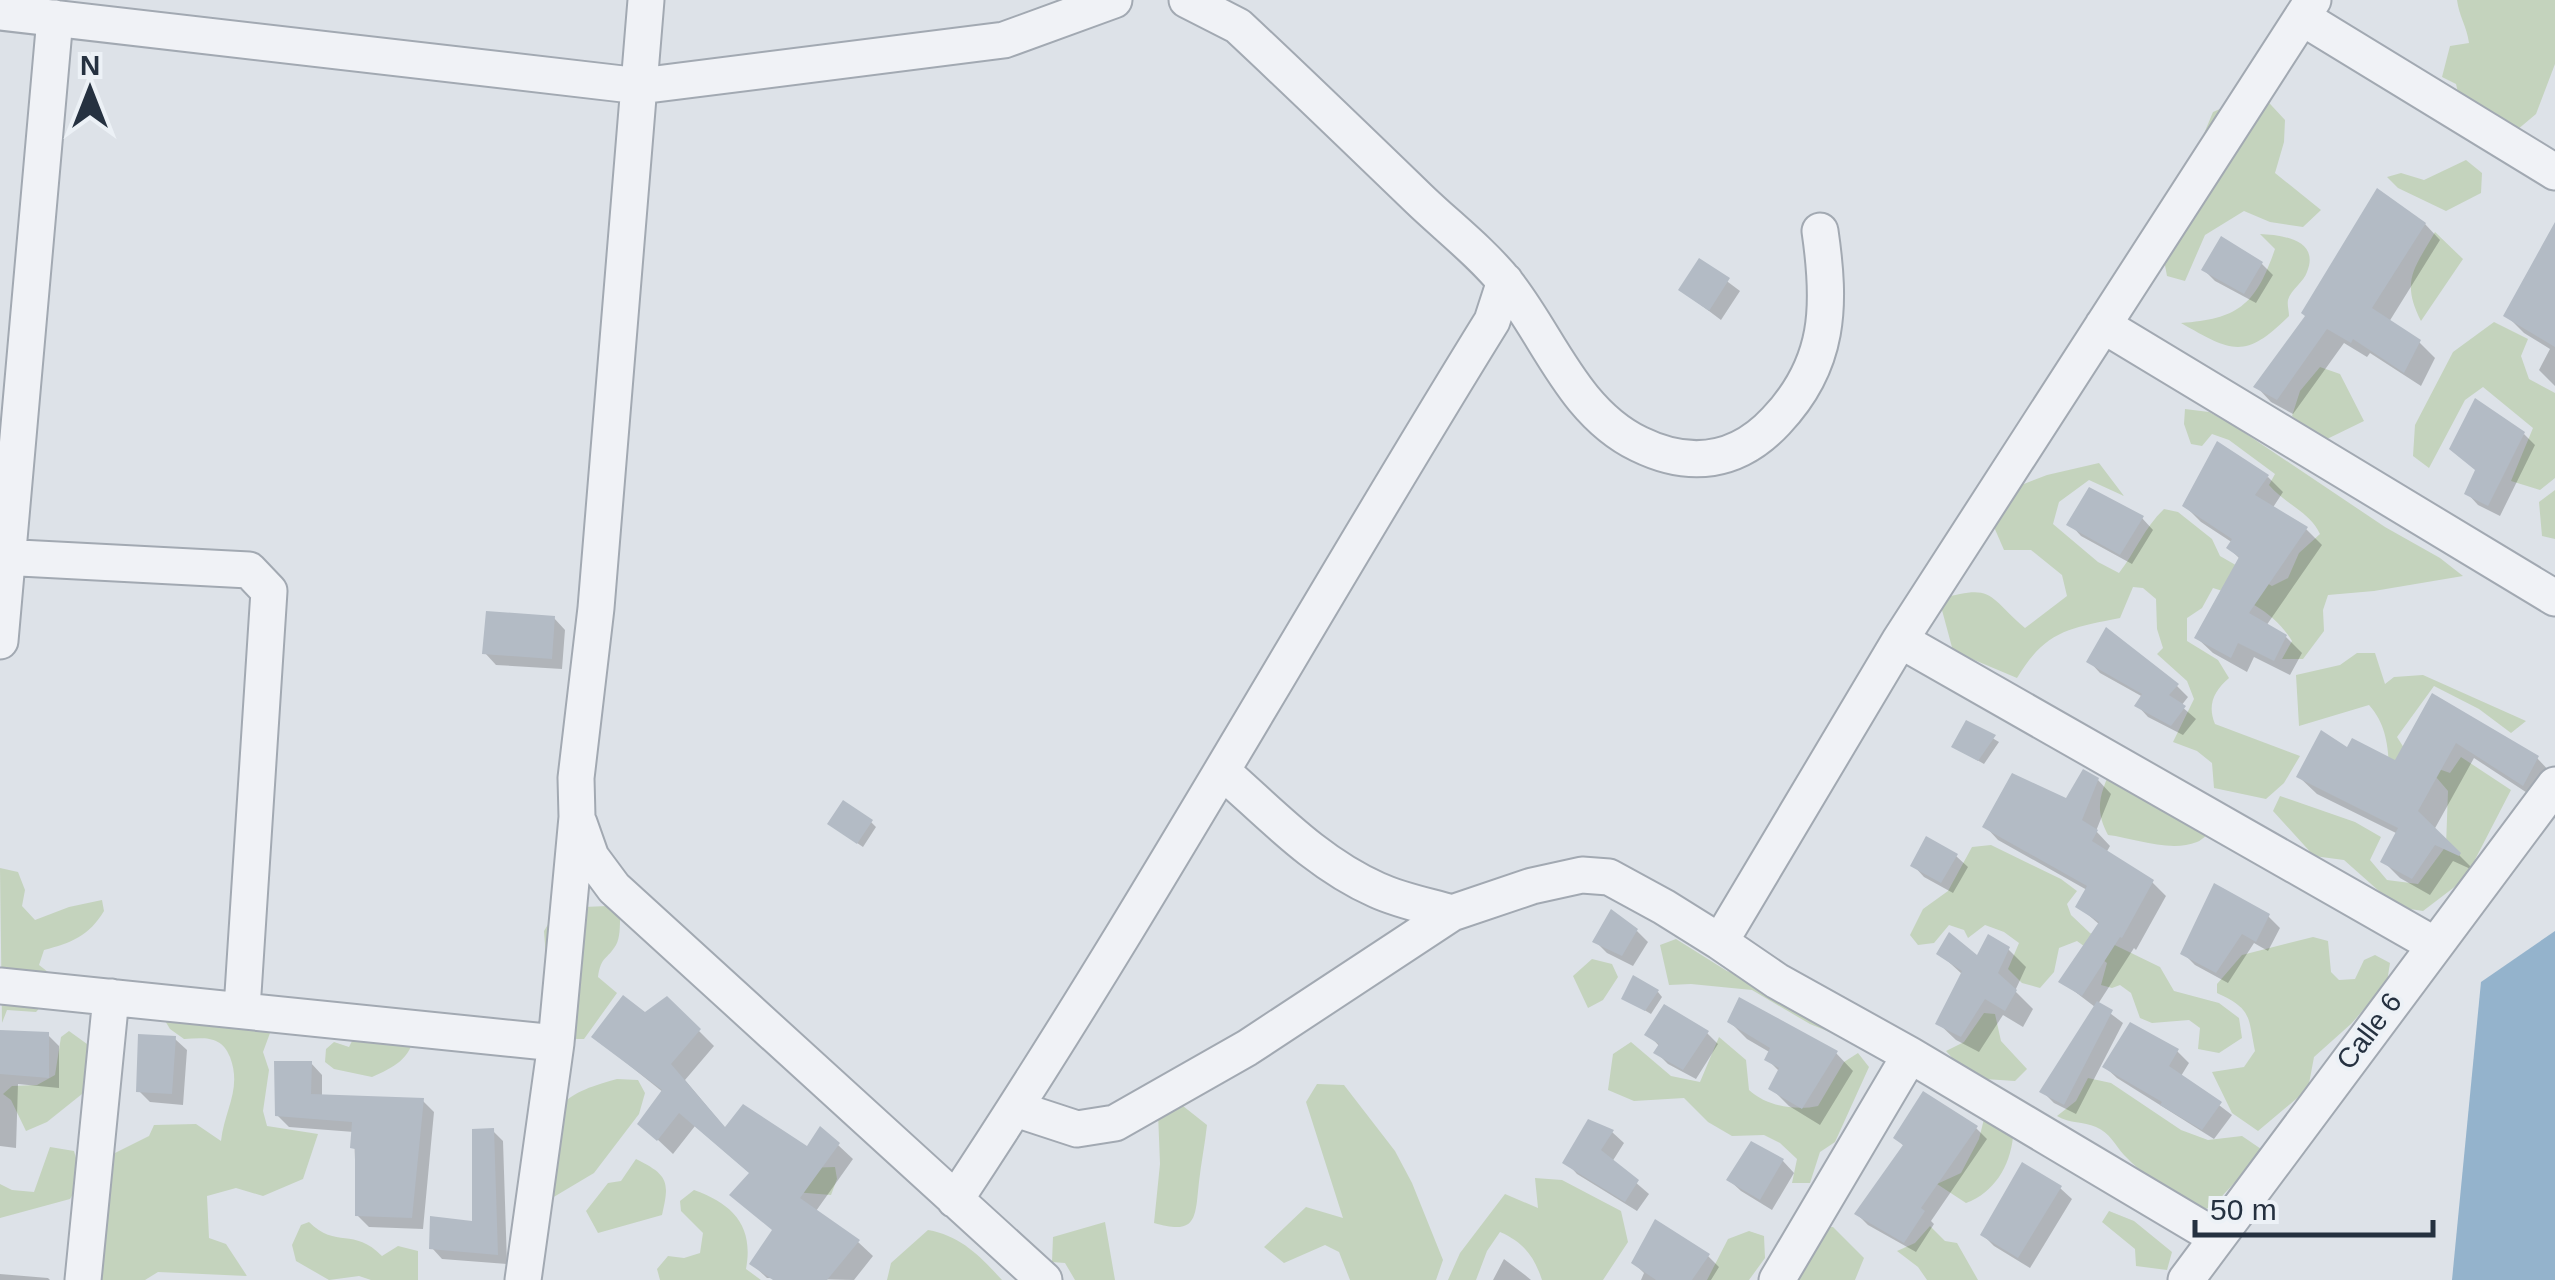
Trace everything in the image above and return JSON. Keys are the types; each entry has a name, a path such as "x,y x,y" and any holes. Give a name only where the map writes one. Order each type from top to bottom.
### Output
{"street":[{"path":"523,1280 556,1043 646,0"},
{"path":"0,12 640,86 1004,40 1114,0"},
{"path":"1188,0 1238,26 1505,281 1595,414 1639,444 1685,459 1717,458 1757,442 1800,396 1820,345 1826,308 1820,232"},
{"path":"1720,942 1900,640 2308,9 2555,172"},
{"path":"0,641 4,557 55,18"},
{"path":"955,1200 1223,772 1492,321 1505,281"},
{"path":"2103,325 2555,598"},
{"path":"4,557 250,570 270,591 242,1010"},
{"path":"1900,640 2434,944"},
{"path":"1223,772 1294,838 1336,867 1378,891 1452,914"},
{"name":"Calle 6","path":"2186,1280 2555,785"},
{"path":"577,817 591,857 614,888 1044,1280"},
{"path":"1016,1108 1077,1129 1115,1123 1247,1048 1452,914 1532,886 1582,875 1609,877 1664,906 1777,981 1910,1054 2216,1237"},
{"path":"0,986 556,1043"},
{"path":"83,1280 111,997"},
{"path":"1777,1280 1910,1054"}],"green space":[{"path":"2457,0 2555,0 2555,64 2536,114 2517,130 2461,105 2456,84 2442,77 2450,46 2469,43"},
{"path":"2259,92 2285,120 2284,142 2275,173 2321,210 2303,227 2270,222 2244,211 2205,235 2185,281 2167,276 2160,239 2213,112"},
{"path":"2466,160 2482,173 2481,193 2446,211 2398,188 2387,177 2401,173 2424,180"},
{"path":"2435,232 2463,259 2421,321 2411,284 2416,265"},
{"path":"2260,234 2297,241 2308,253 2310,261 2305,276 2288,300 2289,316 2261,340 2238,347 2213,340 2181,323 2231,312 2252,296 2275,249"},
{"path":"2494,322 2528,339 2521,356 2529,379 2555,393 2555,478 2540,490 2511,481 2533,428 2483,387 2465,400 2429,468 2413,456 2415,425 2453,352"},
{"path":"2320,367 2340,374 2364,421 2325,440 2292,416 2300,391"},
{"path":"2185,409 2209,412 2236,427 2463,576 2328,595 2323,610 2324,631 2303,659 2282,659 2292,641 2268,614 2248,601 2213,588 2202,608 2187,618 2187,641 2218,660 2229,678 2213,699 2215,724 2300,756 2284,783 2266,799 2214,788 2212,763 2197,751 2173,742 2194,699 2187,681 2157,654 2163,648 2157,629 2156,599 2143,588 2133,587 2120,618 2072,629 2048,641 2017,678 1953,651 1939,599 1970,592 1988,595 2025,628 2067,596 2062,575 2031,550 2004,550 1991,520 2001,493 2047,475 2099,463 2124,496 2089,480 2059,502 2053,524 2098,562 2119,573 2164,509 2178,512 2212,539 2220,556 2272,586 2288,578 2299,553 2320,534 2316,526 2269,485 2275,474 2229,440 2212,434 2202,446 2191,444 2184,424"},
{"path":"2555,490 2555,539 2542,536 2539,502"},
{"path":"2357,653 2375,653 2385,684 2394,677 2423,675 2526,721 2511,733 2479,709 2434,686 2397,737 2411,759 2450,773 2461,757 2511,790 2465,879 2423,911 2397,907 2344,860 2314,856 2273,811 2280,796 2355,822 2381,837 2370,860 2387,880 2418,884 2446,846 2448,791 2436,777 2389,767 2385,734 2369,705 2299,726 2296,675 2340,665"},
{"path":"2112,767 2215,826 2199,841 2175,846 2108,835 2100,801"},
{"path":"1991,845 2061,879 2077,891 2067,904 2071,915 2090,933 2160,967 2174,991 2219,1003 2239,1018 2242,1038 2219,1053 2198,1049 2200,1028 2189,1020 2152,1023 2140,1018 2131,993 2120,985 2101,985 2107,963 2077,941 2059,948 2054,972 2040,988 2022,983 2008,969 2019,943 1985,925 1968,938 1964,930 1949,925 1934,943 1918,945 1910,935 1923,909 1948,891 1972,847"},
{"path":"0,868 18,872 25,890 22,906 35,920 102,900 104,911 78,937 44,950 39,965 48,972 45,1002 36,1012 7,1010 2,1023"},
{"path":"608,906 620,918 619,935 598,977 617,993 584,1039 570,1039 548,984 544,931 558,908"},
{"path":"2313,937 2328,941 2331,972 2339,980 2355,979 2364,960 2375,955 2390,963 2387,982 2352,1023 2314,1057 2308,1089 2258,1131 2232,1113 2212,1072 2244,1067 2255,1051 2243,1009 2217,993 2217,984 2242,955"},
{"path":"1676,939 1727,971 1840,1006 1842,1037 1810,1024 1752,990 1669,985 1660,945"},
{"path":"1592,959 1612,964 1618,977 1603,1000 1588,1008 1573,976"},
{"path":"1984,1013 1995,1014 2001,1041 2027,1069 2015,1081 1970,1078 1946,1051 1964,1042"},
{"path":"164,1019 231,1019 270,1033 263,1052 269,1070 263,1111 267,1126 318,1134 303,1179 263,1196 236,1188 207,1196 209,1238 226,1244 247,1276 158,1272 145,1280 77,1280 109,1156 149,1136 154,1125 196,1124 221,1141 233,1089 230,1057 217,1041 184,1039"},
{"path":"358,1029 414,1034 405,1056 372,1077 334,1069 325,1062 326,1049 334,1042 349,1047"},
{"path":"69,1031 87,1044 91,1062 87,1090 47,1122 26,1131 11,1100 3,1094 12,1086 37,1085 55,1075 61,1037"},
{"path":"1719,1037 1746,1060 1749,1090 1781,1106 1818,1106 1844,1062 1858,1053 1869,1067 1835,1142 1820,1152 1810,1183 1792,1183 1797,1159 1780,1143 1764,1135 1732,1136 1708,1122 1684,1098 1634,1101 1608,1090 1613,1054 1631,1042 1671,1076 1700,1082"},
{"path":"2088,1078 2111,1083 2181,1130 2208,1140 2242,1136 2264,1151 2211,1208 2194,1210 2140,1170 2101,1130 2057,1116 2076,1101"},
{"path":"617,1079 638,1080 645,1093 639,1114 594,1173 552,1198 529,1160 546,1127 570,1098"},
{"path":"1317,1084 1344,1085 1395,1151 1443,1260 1436,1280 1350,1280 1339,1252 1325,1245 1284,1263 1264,1247 1306,1207 1343,1218 1306,1102"},
{"path":"1183,1106 1207,1125 1195,1214 1187,1225 1179,1227 1154,1223 1160,1164 1158,1113"},
{"path":"1984,1119 2013,1137 2011,1148 1992,1185 1966,1203 1937,1184 1961,1173 1979,1139"},
{"path":"50,1147 74,1151 82,1179 70,1199 0,1218 0,1184 12,1190 34,1192"},
{"path":"636,1159 664,1180 662,1215 598,1233 586,1211 608,1183 621,1181"},
{"path":"835,1167 837,1179 831,1195 794,1192 805,1168"},
{"path":"1535,1178 1562,1180 1621,1211 1628,1242 1603,1280 1542,1280 1527,1251 1500,1232 1487,1251 1476,1280 1448,1280 1460,1253 1505,1194 1538,1208"},
{"path":"694,1190 720,1202 738,1219 747,1240 746,1269 761,1280 660,1280 657,1269 668,1256 684,1258 700,1253 703,1233 681,1211 680,1201"},
{"path":"2109,1211 2134,1221 2172,1252 2167,1270 2136,1266 2135,1249 2102,1222"},
{"path":"309,1222 328,1235 363,1242 382,1256 398,1246 418,1251 418,1280 371,1280 359,1276 329,1280 296,1261 292,1245 301,1225"},
{"path":"1105,1222 1115,1280 1075,1280 1065,1263 1052,1262 1053,1237"},
{"path":"1930,1226 1945,1241 1957,1243 1978,1280 1927,1280 1918,1267 1897,1251 1915,1243"},
{"path":"1809,1227 1833,1227 1864,1258 1855,1280 1774,1280"},
{"path":"928,1230 960,1242 1002,1280 887,1280 891,1263"},
{"path":"1749,1231 1764,1236 1765,1258 1749,1280 1707,1280 1728,1239"}],"water":[{"path":"2555,931 2555,1280 2452,1280 2481,982"}],"building":[{"path":"2377,188 2426,223 2372,308 2421,340 2404,373 2353,339 2351,343 2327,329 2277,400 2253,387 2305,316 2301,313"},
{"path":"2555,222 2555,347 2503,316"},
{"path":"2221,236 2263,262 2244,294 2201,270"},
{"path":"1699,258 1730,278 1709,311 1678,290"},
{"path":"2475,398 2525,432 2488,506 2464,494 2475,470 2449,449"},
{"path":"2217,441 2269,475 2255,495 2308,527 2249,613 2287,635 2274,661 2238,643 2231,658 2194,638 2239,557 2226,548 2232,539 2182,506"},
{"path":"2089,487 2144,516 2120,555 2066,525"},
{"path":"486,611 555,616 552,659 482,654"},
{"path":"2106,627 2179,684 2169,695 2186,706 2171,726 2134,706 2142,694 2086,662"},
{"path":"2432,693 2539,756 2523,786 2456,743 2418,811 2461,853 2459,856 2435,845 2412,879 2380,862 2398,828 2296,777 2321,730 2347,747 2352,738 2395,760"},
{"path":"1966,720 1996,735 1978,761 1951,747"},
{"path":"2083,769 2099,778 2082,820 2098,830 2092,841 2154,880 2122,938 2082,996 2058,982 2099,922 2075,907 2087,886 1982,827 2012,773 2066,798"},
{"path":"843,800 873,820 857,844 827,824"},
{"path":"1926,836 1958,854 1941,883 1910,866"},
{"path":"2214,883 2270,914 2256,942 2242,934 2216,973 2180,954"},
{"path":"1611,909 1638,929 1622,956 1592,942"},
{"path":"1949,932 1977,955 1988,934 2010,947 1998,973 2017,990 2005,1011 1985,999 1961,1037 1935,1024 1962,971 1936,954"},
{"path":"1633,975 1659,990 1645,1011 1621,999"},
{"path":"623,995 645,1012 667,996 701,1029 671,1064 725,1127 743,1104 807,1146 820,1126 840,1143 800,1198 860,1240 827,1280 773,1280 749,1264 772,1230 729,1195 749,1173 679,1113 657,1141 637,1124 662,1090 591,1037"},
{"path":"1739,997 1838,1051 1802,1109 1768,1089 1779,1068 1764,1060 1770,1048 1727,1022"},
{"path":"2097,1001 2113,1010 2064,1105 2039,1092"},
{"path":"1664,1004 1709,1031 1683,1070 1653,1053 1659,1044 1644,1035"},
{"path":"2130,1022 2179,1049 2169,1066 2222,1102 2202,1130 2102,1067"},
{"path":"0,1030 49,1032 49,1078 0,1074"},
{"path":"138,1034 176,1036 172,1094 136,1092"},
{"path":"274,1061 312,1061 311,1094 424,1098 412,1218 355,1216 352,1122 275,1116"},
{"path":"1923,1091 1978,1126 1921,1208 1925,1211 1904,1243 1854,1214 1903,1145 1893,1138"},
{"path":"1588,1119 1614,1130 1601,1150 1639,1180 1625,1202 1562,1163"},
{"path":"494,1128 498,1255 429,1249 430,1216 472,1221 472,1129"},
{"path":"1751,1141 1784,1159 1760,1200 1726,1180"},
{"path":"2022,1162 2062,1186 2018,1258 1980,1235"},
{"path":"1655,1219 1710,1254 1692,1280 1656,1280 1631,1263"}]}
